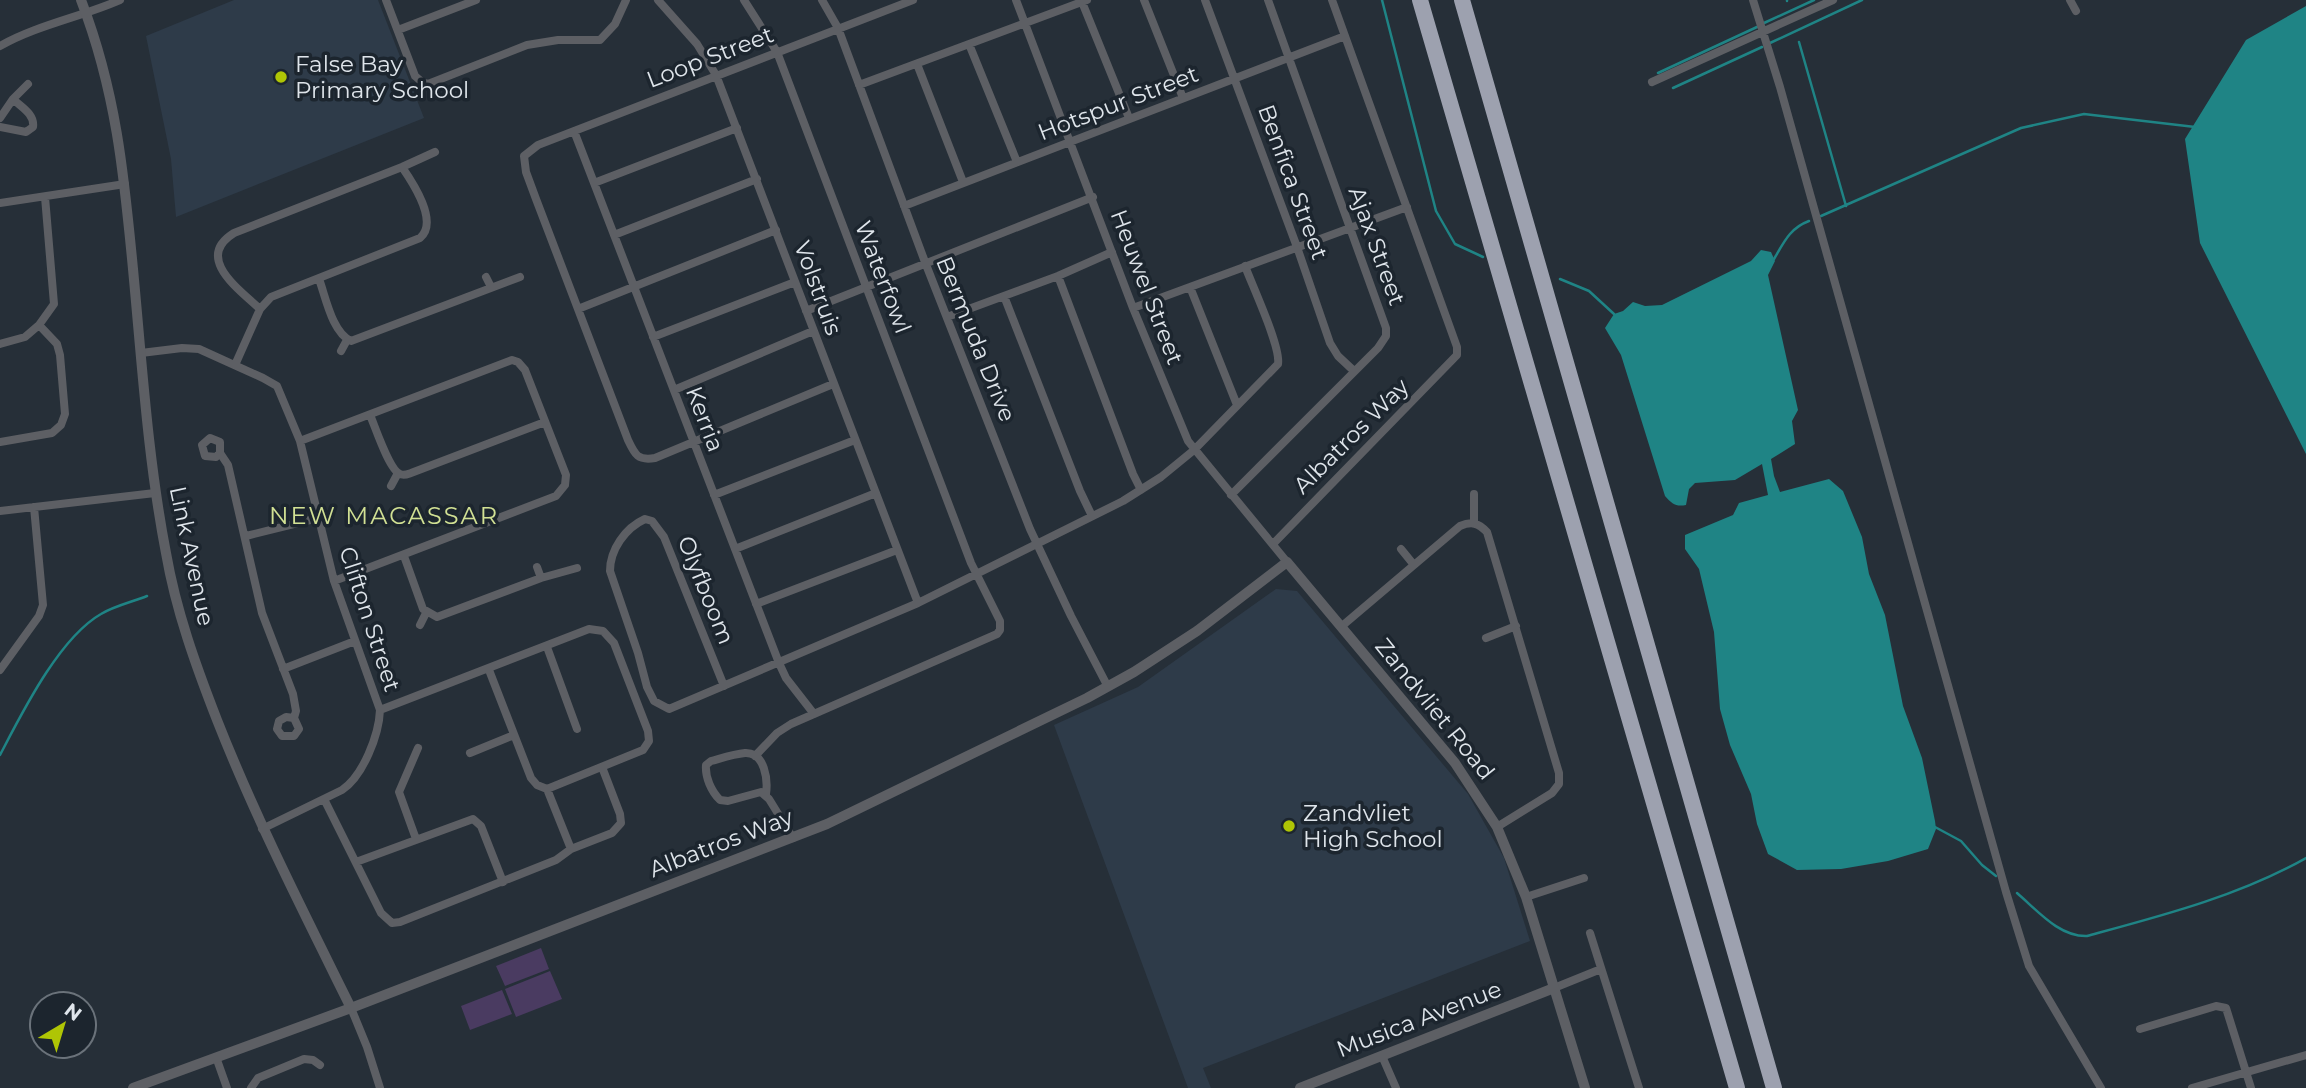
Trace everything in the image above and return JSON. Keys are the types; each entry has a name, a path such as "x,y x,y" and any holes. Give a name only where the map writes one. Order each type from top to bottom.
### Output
{"highway":[{"path":"1420,0 1737,1088"},
{"path":"1462,0 1774,1088"}],"street":[{"name":"Link Avenue","path":"81,0 106,76 121,149 155,493 177,604 189,645 244,788 351,1008 368,1048 380,1088"},
{"path":"0,46 30,32 87,14 120,0"},
{"path":"386,0 415,76 422,82 435,83 527,45 558,40 600,40 615,24 626,0"},
{"path":"398,30 476,0"},
{"name":"Volstruis","path":"658,0 698,44 716,75 918,603"},
{"name":"Waterfowl","path":"744,0 777,52 976,573 1000,621 997,634 814,714"},
{"name":"Bermuda Drive","path":"822,0 838,28 925,262 1037,543 1108,687"},
{"name":"Loop Street","path":"578,309 526,172 524,156 538,145 914,0"},
{"name":"Heuwel Street","path":"1016,0 1162,383 1194,450 1287,562"},
{"path":"1144,0 1183,98"},
{"name":"Benfica Street","path":"1205,0 1330,343 1338,356 1354,370"},
{"name":"Ajax Street","path":"1231,495 1378,348 1386,336 1386,328 1268,0"},
{"path":"1133,308 1407,207 1332,0"},
{"path":"1753,0 2029,966 2101,1088"},
{"path":"1652,82 1833,0"},
{"path":"2070,0 2076,11"},
{"path":"859,85 1084,1 1129,118"},
{"name":"Hotspur Street","path":"904,206 1345,36"},
{"path":"970,44 1017,162"},
{"path":"917,64 963,182"},
{"path":"0,118 28,84"},
{"path":"0,127 28,132 33,127 34,122 30,115 13,99"},
{"path":"594,183 737,128"},
{"name":"Kerria","path":"574,131 779,663 786,678 814,714"},
{"path":"260,309 220,268 218,253 225,239 435,152"},
{"path":"235,365 260,309 276,294 319,279 425,234 427,218 413,184 402,167"},
{"path":"614,235 757,179"},
{"path":"0,203 125,184"},
{"path":"0,344 25,337 39,326 52,309 55,299 45,197"},
{"path":"806,311 865,285 1093,197"},
{"name":"Albatros Way","path":"1273,544 1457,355 1457,347 1407,207"},
{"path":"776,230 578,309 628,440 639,458 655,458 833,384"},
{"path":"947,317 1058,276 1112,252"},
{"path":"724,686 918,603 1092,516 1141,490 1194,450 1278,364 1279,358 1245,266"},
{"path":"1058,276 1141,490"},
{"path":"486,277 491,287"},
{"path":"319,279 337,326 347,340 355,341 520,277"},
{"path":"653,337 795,282"},
{"path":"1190,287 1237,405"},
{"path":"1004,296 1092,516"},
{"path":"0,442 52,433 65,418 59,349 39,326"},
{"path":"674,390 813,331"},
{"path":"341,351 347,340"},
{"name":"Clifton Street","path":"141,353 199,349 277,386 300,441 334,581 380,710 378,726 357,777 347,787 262,829"},
{"path":"300,441 509,359 518,362 525,370 566,475 560,494 334,581"},
{"path":"370,415 398,473"},
{"path":"398,473 411,474 545,422"},
{"path":"714,495 855,440"},
{"path":"220,453 228,465 262,613 293,694 296,711 294,718"},
{"path":"391,486 398,473"},
{"path":"0,511 155,493"},
{"path":"735,549 876,494"},
{"path":"1474,494 1474,523"},
{"path":"0,670 4,657 39,615 43,605 34,508"},
{"path":"246,536 318,518"},
{"name":"Olyfboom","path":"645,519 652,522 664,537 724,686 669,709 654,701 647,687 610,571 614,550 635,524 645,519"},
{"path":"1342,626 1460,526 1474,523 1483,527 1490,537 1559,773 1559,784 1546,797 1497,827"},
{"path":"1401,549 1414,565"},
{"path":"756,604 898,550"},
{"path":"404,556 426,613 442,617 541,578 577,568"},
{"name":"Albatros Way","path":"134,1088 351,1008 793,838 923,779 1108,687 1181,643 1287,562"},
{"name":"Zandvliet Road","path":"1287,562 1455,763 1497,827 1527,897 1586,1088"},
{"path":"537,567 541,578"},
{"path":"420,625 426,613"},
{"path":"1486,638 1516,626"},
{"path":"380,710 589,629 597,629 608,634 614,643 648,731 649,741 643,750 547,789 537,785 531,778 489,670"},
{"path":"283,669 355,641"},
{"path":"547,647 577,729"},
{"path":"755,756 777,733 814,714"},
{"path":"470,753 514,735"},
{"path":"416,839 399,792 418,748"},
{"path":"766,794 756,792 720,800 713,791 706,765 710,761 748,753 755,756 761,762 766,776 766,794 793,838"},
{"path":"324,799 381,914 392,923 503,882 556,860 571,849 612,833 621,823 621,816 602,767"},
{"path":"547,789 571,849"},
{"path":"355,862 468,819 475,819 481,826 503,882"},
{"path":"1527,897 1584,878"},
{"path":"1590,933 1639,1088"},
{"path":"1554,989 1601,969"},
{"name":"Musica Avenue","path":"1300,1088 1554,989"},
{"path":"2140,1029 2221,1006 2228,1012 2251,1088"},
{"path":"2192,1088 2306,1055"},
{"path":"1382,1056 1396,1088"},
{"path":"216,1057 226,1088"},
{"path":"251,1088 258,1078 304,1059 313,1060 320,1065"}],"shaded area":[{"name":"False Bay Primary School","path":"234,0 378,0 424,118 176,217 171,159 146,36"},
{"path":"2306,6 2306,454 2200,243 2185,139 2246,40"},
{"path":"1761,250 1771,252 1775,261 1768,275 1798,410 1792,421 1795,444 1771,459 1774,476 1780,492 1829,479 1843,491 1862,537 1869,574 1885,615 1903,706 1922,758 1935,821 1936,829 1928,849 1888,861 1841,869 1797,870 1768,854 1757,824 1751,794 1730,745 1720,709 1714,632 1699,569 1685,549 1685,535 1733,515 1739,503 1768,495 1762,464 1735,480 1695,483 1689,489 1686,505 1677,505 1670,501 1665,496 1621,355 1605,328 1614,314 1623,311 1633,302 1645,306 1662,305 1751,261"},
{"name":"Zandvliet High School","path":"1276,589 1297,591 1468,794 1504,858 1530,941 1203,1068 1211,1088 1188,1088 1054,725 1138,687"},
{"path":"541,948 549,969 505,986 496,966"},
{"path":"550,971 562,999 516,1017 505,989"},
{"path":"502,990 512,1014 470,1030 461,1006"}],"waterway":[{"path":"1382,0 1436,211 1455,244 1483,257"},
{"path":"1764,23 1814,0"},
{"path":"1770,43 1862,0"},
{"path":"1658,73 1757,27"},
{"path":"1799,42 1846,206"},
{"path":"1673,88 1762,47"},
{"path":"1821,216 2021,128 2084,114 2195,127"},
{"path":"1774,259 1792,232 1809,221"},
{"path":"1560,279 1589,291 1614,314"},
{"path":"0,755 43,678 71,640 101,614 147,596"},
{"path":"1935,827 1961,841 1982,865 1996,876"},
{"path":"2017,893 2058,927 2067,932 2087,936 2171,913 2227,894 2306,858"}],"place":[{"name":"False Bay Primary School","path":"281,77"},
{"name":"Zandvliet High School","path":"1289,826"}],"district":[{"name":"NEW MACASSAR","path":"384,515"}]}
